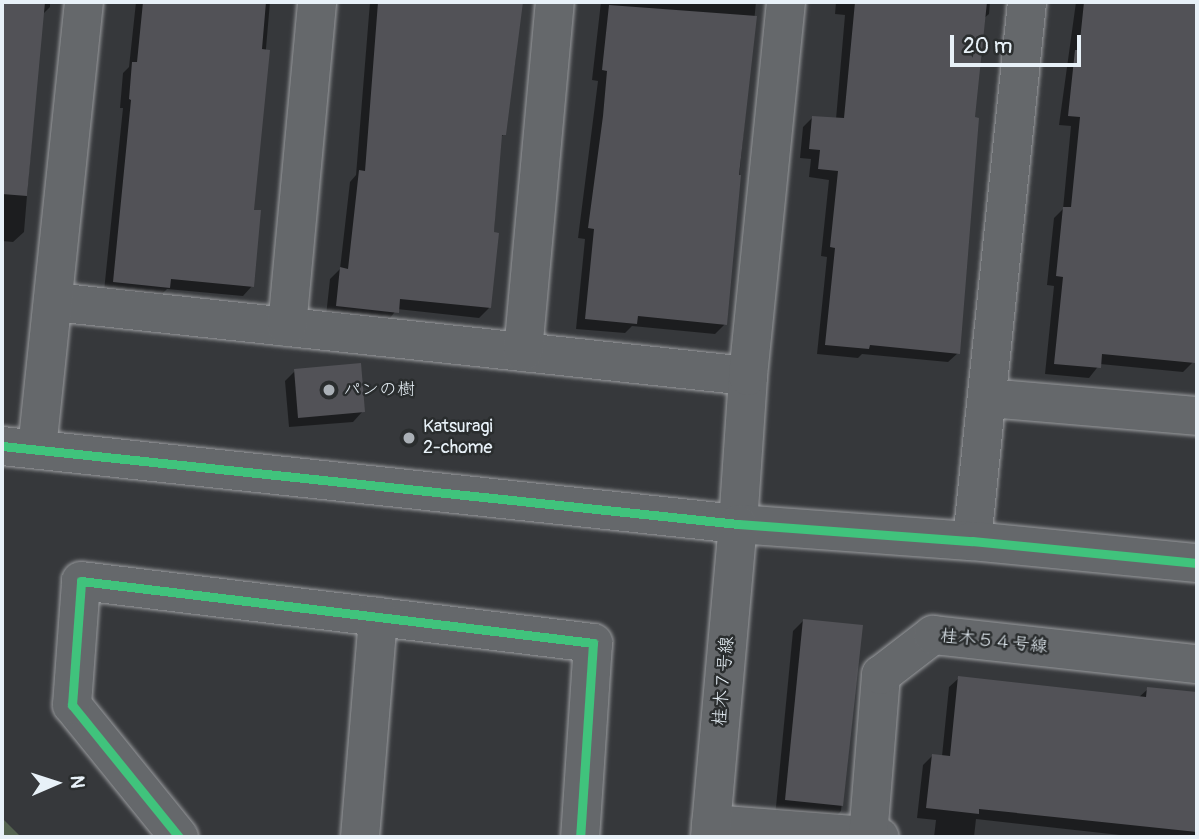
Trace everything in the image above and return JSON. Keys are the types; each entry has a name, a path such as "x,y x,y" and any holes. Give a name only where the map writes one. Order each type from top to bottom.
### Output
{"street":[{"path":"84,2 54,302 19,447 738,524 972,541 1197,563"},
{"path":"287,327 317,2"},
{"path":"523,352 555,2"},
{"name":"桂木７号線","path":"710,831 738,524 748,376 786,2"},
{"path":"972,541 1027,2"},
{"path":"54,302 748,376"},
{"path":"988,398 1197,416"},
{"path":"179,837 72,705 81,581 593,643 580,837"},
{"path":"360,837 377,617"},
{"name":"桂木５４号線","path":"872,837 881,675 933,635 1197,664"},
{"path":"710,831 872,837"}],"green space":[{"path":"2,818 21,837 2,837"}],"building":[{"path":"2,2 45,2 27,196 2,194"},
{"path":"143,2 266,2 262,49 270,50 254,210 261,210 254,287 171,279 170,288 113,282 131,100 132,62 137,62"},
{"path":"378,2 523,2 506,135 502,135 494,232 499,233 491,308 400,299 399,313 336,306 340,267 348,269 359,170 365,171"},
{"path":"855,2 987,2 975,117 979,118 960,354 870,345 869,349 825,345 835,248 830,247 838,171 818,169 820,150 809,149 812,116 844,118"},
{"path":"1084,2 1197,2 1195,363 1102,354 1101,368 1054,364 1063,277 1056,276 1063,207 1071,207 1080,117 1068,116 1075,50 1079,50"},
{"path":"609,5 757,16 739,175 727,325 638,316 637,324 585,319 594,229 588,228 603,116 607,71 602,70"},
{"name":"パンの樹","path":"361,363 365,412 298,418 294,369"},
{"path":"803,619 863,625 843,806 785,800"},
{"path":"958,676 1146,697 1147,687 1197,692 1197,832 979,809 979,814 926,808 932,754 950,756"}],"cycle path":[{"path":"2,446 738,524 972,541 1197,563"},
{"path":"179,837 72,705 81,581 593,643 580,837"}],"place":[{"name":"パンの樹","path":"329,390"},
{"name":"Katsuragi 2-chome","path":"409,438"}]}
